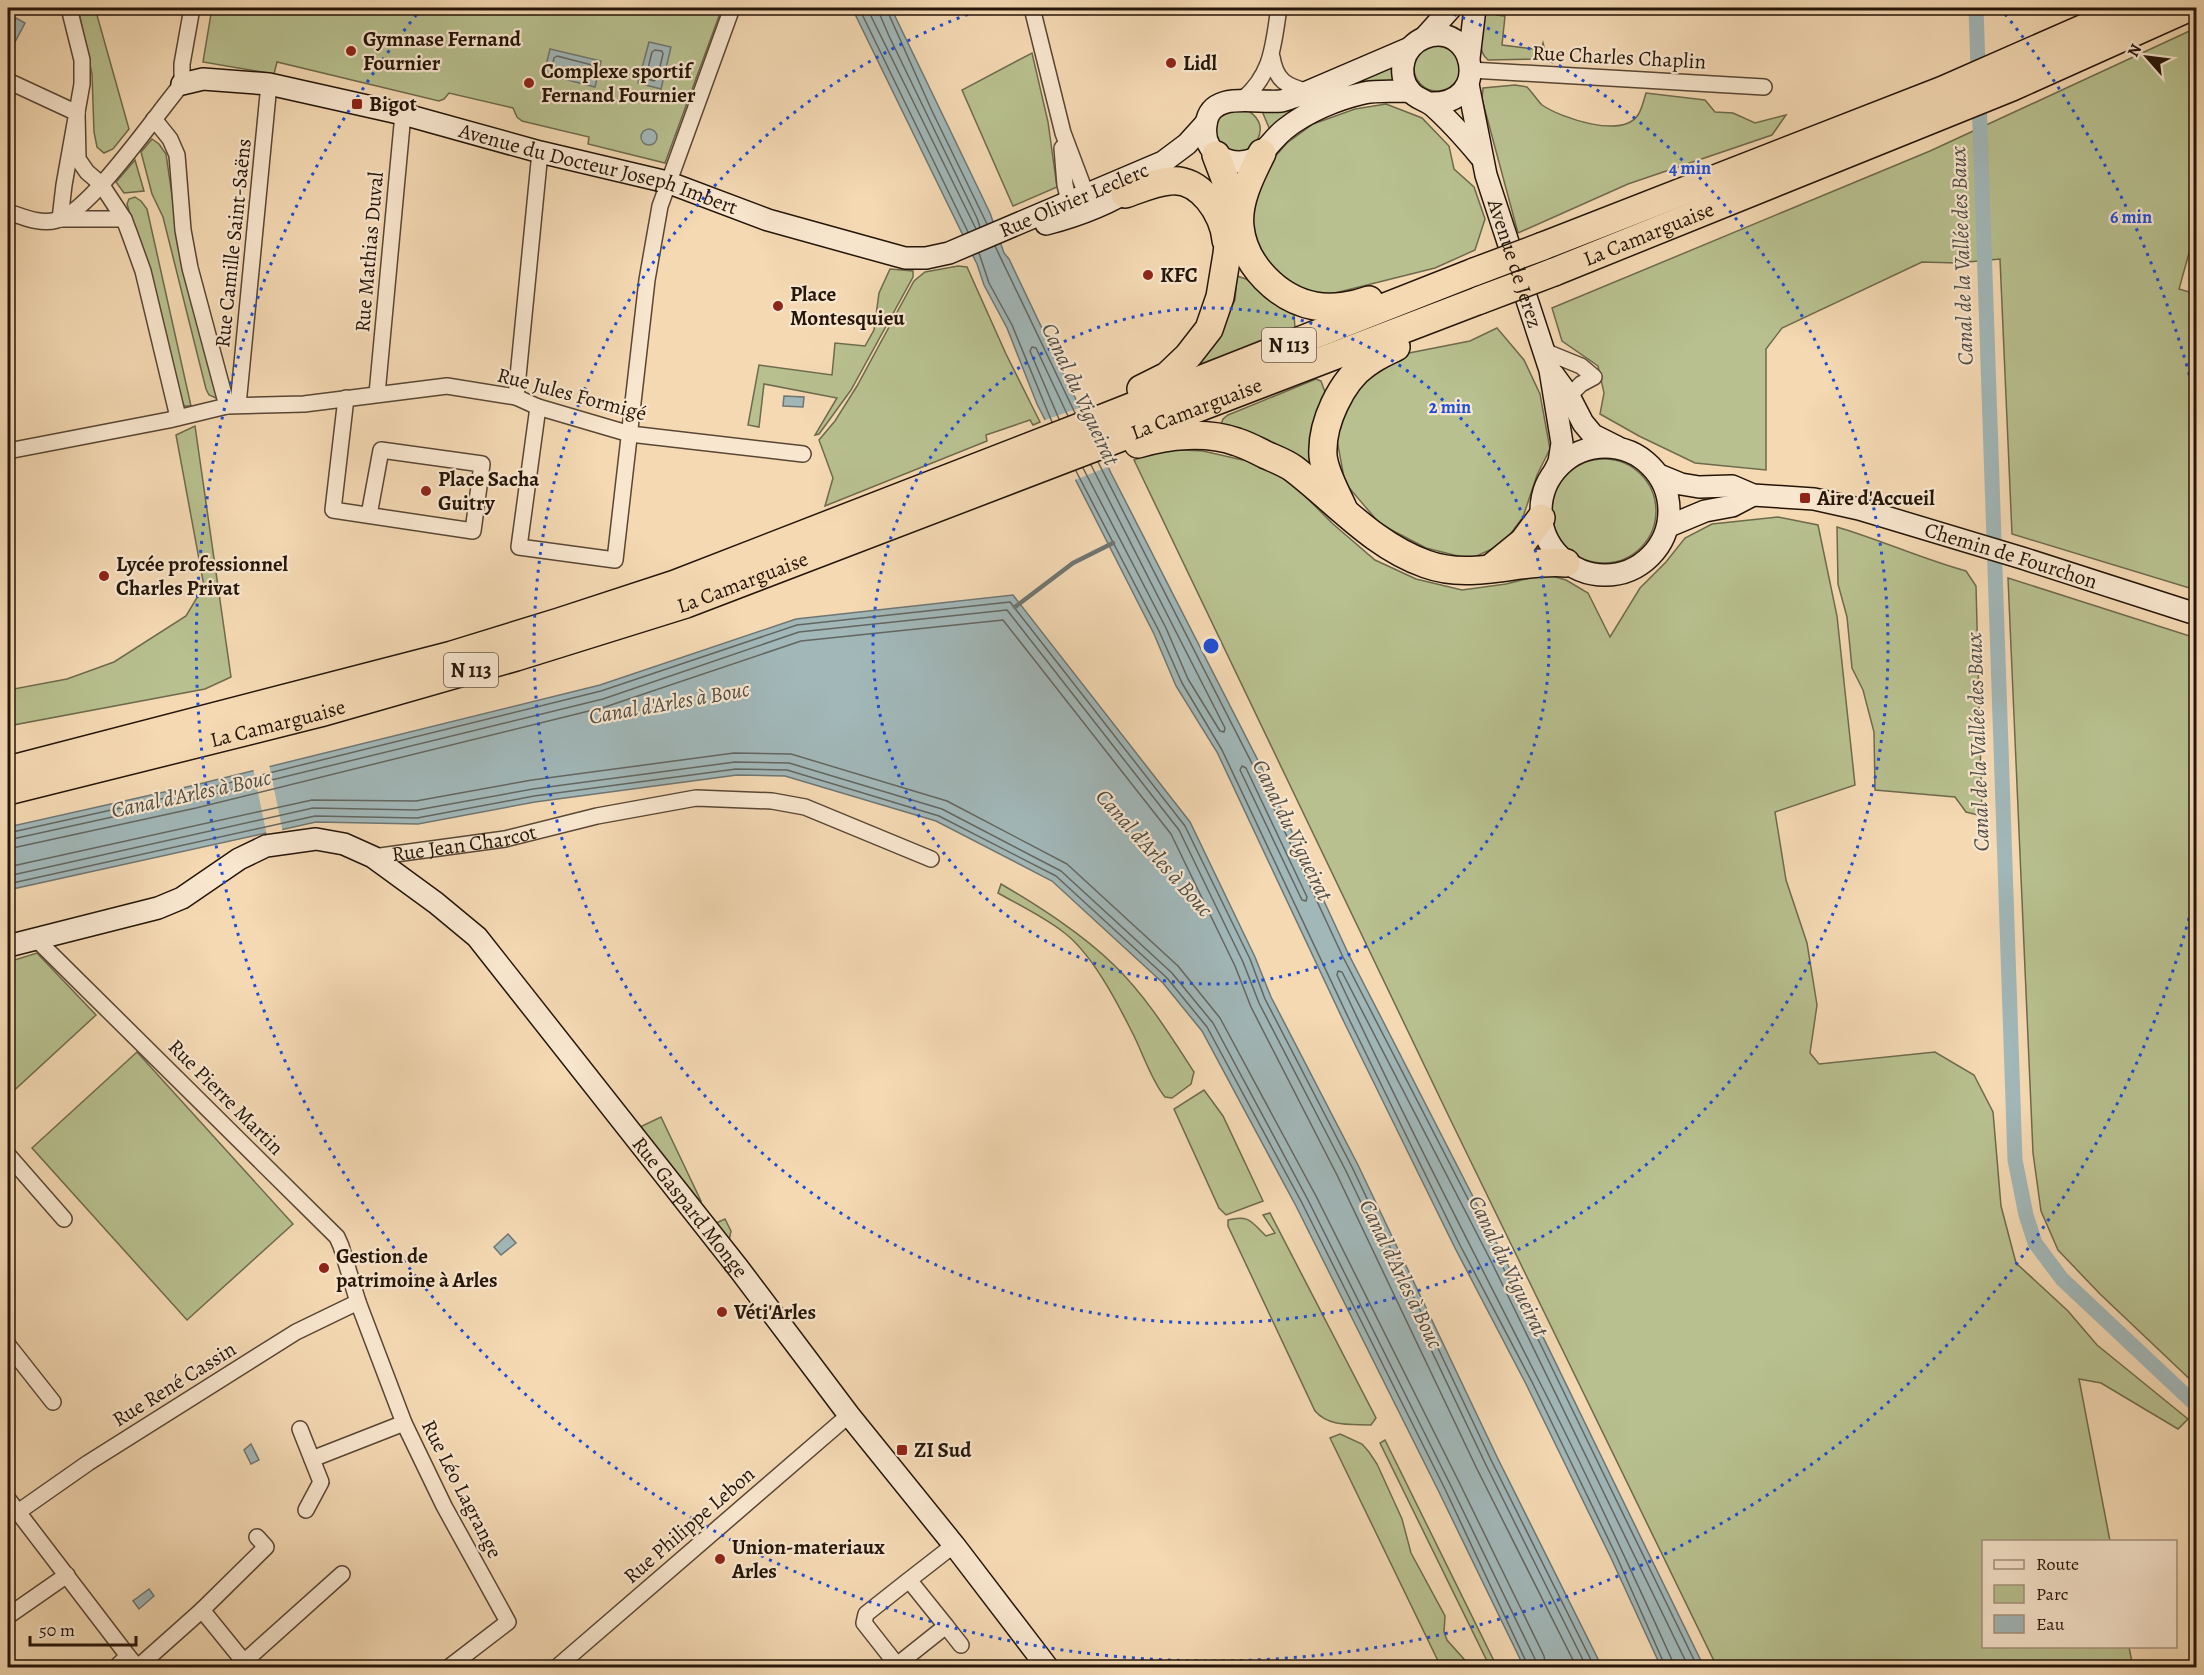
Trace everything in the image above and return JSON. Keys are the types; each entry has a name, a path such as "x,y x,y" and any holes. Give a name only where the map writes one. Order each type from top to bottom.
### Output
{"highway":[{"name":"La Camarguaise","path":"2012,74 2130,8"},
{"name":"La Camarguaise","path":"1108,430 1554,272 2012,74 2188,8"},
{"name":"La Camarguaise","path":"1108,430 1474,272 1943,103"},
{"path":"1262,153 1242,200 1240,226 1248,256 1256,269 1270,283 1287,294 1315,306 1337,307 1360,303 1436,277 1474,272"},
{"path":"1046,453 1108,430 1188,356 1209,329 1220,297 1233,200 1216,154"},
{"path":"1125,194 1171,180 1182,181 1201,192 1221,218 1225,228 1227,254"},
{"path":"1343,509 1332,485 1323,456 1330,412 1344,386 1366,363 1431,331 1480,300"},
{"path":"1046,453 1108,430 1162,437 1205,437 1235,441 1292,467 1376,539 1419,561 1453,571 1480,571 1547,562 1566,563"},
{"name":"La Camarguaise","path":"8,791 320,713 607,630 686,604 915,504 1046,453"},
{"name":"La Camarguaise","path":"8,770 452,655 559,622 915,504"},
{"path":"1491,568 1523,542 1541,518"},
{"path":"8,758 207,718"}],"street":[{"path":"60,219 81,94 81,60 69,8"},
{"path":"60,219 84,204 182,84 182,64 192,8"},
{"path":"538,407 519,547 615,560 647,280 660,206 732,8"},
{"path":"1032,8 1063,133 1065,185 1078,197"},
{"path":"1279,8 1272,57 1274,68 1282,82 1309,92"},
{"path":"1451,8 1404,58 1402,70 1404,81 1418,99 1429,104 1448,120 1481,156"},
{"path":"1429,104 1441,104 1461,94 1469,71 1475,8"},
{"path":"1418,43 1436,35 1456,41 1469,71"},
{"name":"Rue Olivier Leclerc","path":"1007,228 1155,166 1187,144 1218,106 1224,102 1243,99 1281,101 1309,92 1418,43"},
{"path":"1243,99 1258,84 1272,57"},
{"name":"Rue Charles Chaplin","path":"1469,71 1764,87"},
{"name":"Avenue de Jerez","path":"1469,71 1481,156 1547,361 1562,443 1559,462 1554,472"},
{"name":"Avenue du Docteur Joseph Imbert","path":"182,84 203,79 269,84 403,114 540,152 667,182 768,220 905,258 926,258 959,249 1007,228"},
{"path":"8,81 77,112"},
{"name":"Rue Camille Saint-Saëns","path":"232,406 269,84"},
{"name":"Rue Olivier Leclerc","path":"1007,228 1028,228 1059,221 1125,194 1194,156 1216,154 1227,161 1252,160 1298,119 1323,108 1366,92 1410,91"},
{"path":"77,112 78,159 87,172 101,184 124,219 143,271 183,416"},
{"name":"Rue Mathias Duval","path":"377,394 403,114"},
{"path":"154,119 170,139 177,155 183,230 190,268 232,406"},
{"path":"1206,123 1205,135 1209,146 1216,154"},
{"path":"516,398 540,152"},
{"path":"8,212 42,222 60,219 124,219"},
{"path":"1547,361 1581,366 1594,377 1581,384 1569,396"},
{"name":"Avenue de Jerez","path":"1547,361 1583,423 1593,435 1621,448"},
{"name":"Rue Jules Formigé","path":"8,451 232,406 304,404 447,386 516,398 538,407 630,434 803,454"},
{"path":"346,398 333,510 474,531 482,464 381,450 369,515"},
{"path":"1602,447 1621,448 1642,459 1659,475 1667,491 1670,508 1669,526 1660,546 1646,562 1627,572 1606,576 1585,573 1566,563 1554,551 1545,535 1541,518 1544,494 1554,472 1567,459 1584,451 1602,447"},
{"name":"Chemin de Fourchon","path":"1659,475 1681,484 1699,487 1731,486 1753,495 1814,499 1859,509 2196,614"},
{"name":"Chemin de Fourchon","path":"1669,526 1705,511 1732,506 1753,495"},
{"name":"Rue Jean Charcot","path":"8,946 158,908 182,898 239,859 266,846 315,838 344,844 373,857 505,839 597,816 696,798 772,801 805,807 932,859"},
{"name":"Rue Gaspard Monge","path":"373,857 436,903 477,937 739,1269 849,1415 954,1545 1048,1668"},
{"name":"Rue Pierre Martin","path":"36,939 337,1237 358,1302"},
{"path":"8,1155 64,1219"},
{"name":"Rue Léo Lagrange","path":"358,1302 404,1423 444,1506 508,1622 448,1668"},
{"name":"Rue René Cassin","path":"18,1512 88,1463 296,1332 358,1302"},
{"path":"8,1345 53,1402"},
{"name":"Rue Philippe Lebon","path":"556,1668 849,1415"},
{"path":"312,1459 404,1423"},
{"path":"300,1429 321,1482 306,1510"},
{"path":"8,1499 135,1664"},
{"path":"115,1668 135,1664 202,1610 266,1547 257,1537"},
{"path":"946,1626 898,1666 864,1623 866,1614 954,1545"},
{"path":"8,1616 67,1575"},
{"path":"202,1610 247,1664 342,1575"},
{"path":"909,1580 961,1645"}],"green space":[{"path":"78,8 95,8 129,129 113,149 104,153 97,147 94,132 92,74"},
{"name":"Complexe sportif Fernand Fournier","path":"212,8 722,8 665,163 588,144 589,137 522,121 517,117 513,108 449,93 439,101 277,62 274,74 203,62"},
{"path":"1485,8 1498,8 1497,15 1505,16 1502,45 1541,50 1543,43 1546,55 1540,59 1488,60 1480,43"},
{"path":"2196,28 2196,228 2179,289 2196,294 2196,590 2012,534 2000,259 1957,263 1922,262 1782,328 1766,349 1766,470 1695,463 1600,414 1604,393 1598,366 1562,341 1552,308 1930,151"},
{"path":"1437,45 1453,52 1460,68 1453,84 1437,91 1421,84 1414,68 1421,52"},
{"path":"1032,53 1048,122 1057,187 1013,206 962,90"},
{"path":"1392,64 1396,86 1337,91"},
{"path":"1515,85 1527,87 1542,105 1551,110 1577,120 1606,126 1630,122 1638,115 1646,93 1705,100 1715,112 1733,113 1755,123 1786,115 1772,135 1628,184 1518,233 1482,99 1483,88"},
{"path":"1386,104 1422,118 1449,146 1454,169 1474,187 1485,219 1475,250 1435,268 1319,297 1292,290 1266,267 1251,234 1252,202 1266,167 1287,143 1313,124 1355,109"},
{"path":"1289,107 1293,112 1270,130 1262,111"},
{"path":"1244,108 1256,118 1259,124 1257,141 1248,154 1223,154 1211,124 1221,111"},
{"path":"152,139 166,154 177,230 220,396 216,398 209,395 206,389 163,217 152,194 141,152"},
{"path":"135,160 144,191 124,193 116,182"},
{"path":"135,197 147,209 191,406 184,406 180,395 127,204 129,199"},
{"path":"958,266 967,267 1040,422 1033,425 1030,420 986,435 987,441 825,506 833,478 819,440 835,421 857,386 914,281 925,272"},
{"path":"890,269 913,271 913,277 851,390 819,434 815,435 837,398 764,384 759,427 748,425 759,365 832,375 835,343 865,346 874,330 879,293"},
{"path":"1237,276 1246,279 1294,314 1295,329 1193,367 1216,338 1235,300"},
{"path":"1497,328 1524,360 1540,394 1550,449 1537,475 1523,517 1503,544 1470,559 1426,548 1380,524 1345,483 1337,440 1346,403 1364,382 1409,353 1470,341"},
{"path":"1316,379 1321,381 1325,392 1316,419 1311,463 1305,464 1220,427 1223,419 1228,415"},
{"path":"195,426 231,677 205,689 8,726 8,690 67,679 114,662 186,616 204,586 176,435"},
{"path":"1164,449 1203,451 1247,461 1290,481 1333,524 1375,560 1416,579 1462,590 1506,584 1545,574 1566,580 1588,593 1610,637 1640,588 1666,562 1685,538 1712,524 1778,517 1818,525 1837,616 1855,785 1775,812 1786,880 1807,943 1817,1005 1810,1053 1819,1064 1935,1052 1974,1075 1993,1112 2001,1206 2016,1263 2068,1311 2097,1345 2188,1419 2178,1429 2101,1383 2079,1379 2110,1540 1982,1540 1982,1648 2129,1648 2133,1667 1717,1667 1452,1123 1134,460"},
{"path":"1604,459 1624,463 1641,474 1652,491 1656,511 1652,531 1641,548 1624,559 1604,563 1584,559 1567,548 1556,531 1552,511 1556,491 1567,474 1584,463"},
{"path":"1837,527 1966,571 1976,586 1982,816 1966,812 1955,797 1875,790 1874,732 1863,690 1852,668 1847,617 1838,584"},
{"path":"2008,578 2196,638 2196,1385 2100,1294 2058,1250 2041,1211 2033,1153"},
{"path":"1001,884 1074,931 1126,977 1157,1016 1194,1072 1191,1084 1172,1098 1165,1097 1151,1075 1136,1040 1102,977 1083,951 1062,931 998,893"},
{"path":"37,953 96,1015 8,1096 8,962"},
{"path":"137,1052 293,1224 187,1320 32,1148"},
{"path":"1204,1090 1223,1116 1263,1201 1226,1215 1219,1208 1174,1109"},
{"path":"661,1117 701,1201 698,1201 640,1127"},
{"path":"1270,1213 1376,1418 1371,1425 1333,1422 1315,1411 1228,1226 1228,1220 1246,1219 1266,1236 1275,1233 1263,1215"},
{"path":"725,1219 731,1231 729,1241 716,1223"},
{"path":"1340,1434 1362,1444 1377,1464 1402,1519 1411,1553 1445,1616 1444,1632 1447,1640 1471,1667 1441,1667 1330,1438"},
{"path":"1385,1440 1497,1667 1490,1667 1380,1443"}],"water":[{"name":"Canal du Vigueirat","path":"852,8 891,8 990,213 1004,253 1009,259 1111,473 1269,782 1348,953 1504,1257 1704,1667 1661,1667 1611,1558 1526,1384 1455,1248 1344,1022 1217,752 1176,686 1154,634 1037,404 1007,328 984,285 977,264"},
{"path":"16,18 25,23 15,42 8,36"},
{"path":"649,42 671,47 661,89 638,83"},
{"path":"550,49 601,61 595,87 544,74"},
{"path":"649,129 655,131 657,137 655,143 649,145 643,143 641,137 643,131"},
{"path":"784,396 804,397 803,407 783,406"},
{"name":"Canal d'Arles à Bouc","path":"1013,595 1190,822 1255,957 1271,997 1358,1165 1498,1459 1602,1667 1524,1667 1296,1206 1202,1031 1163,983 1052,881 936,821 785,776 737,775 535,802 418,824 316,822 8,890 8,827 191,786 600,685 796,619"},
{"path":"508,1234 516,1243 501,1255 494,1247"},
{"path":"251,1444 259,1460 251,1464 244,1450"},
{"path":"149,1589 154,1596 139,1609 133,1601"}],"pier":[{"path":"1082,407 1110,466 1072,481 1042,421"},
{"path":"269,764 283,833 267,836 253,768"}],"waterway":[{"name":"Canal de la Vallée des Baux","path":"1976,8 2015,1160 2026,1215 2035,1243 2062,1279 2196,1405"},
{"path":"1015,607 1073,563 1113,543"}],"place":[{"name":"Gymnase Fernand Fournier","path":"351,51"},
{"name":"Lidl","path":"1171,63"},
{"name":"Complexe sportif Fernand Fournier","path":"529,83"},
{"name":"Bigot","path":"357,104"},
{"name":"KFC","path":"1148,275"},
{"name":"Place Montesquieu","path":"778,306"},
{"name":"Place Sacha Guitry","path":"426,491"},
{"name":"Aire d'Accueil","path":"1805,498"},
{"name":"Lycée professionnel Charles Privat","path":"104,576"},
{"name":"Gestion de patrimoine à Arles","path":"324,1268"},
{"name":"Véti'Arles","path":"722,1312"},
{"name":"ZI Sud","path":"902,1450"},
{"name":"Union-materiaux Arles","path":"720,1559"}]}
